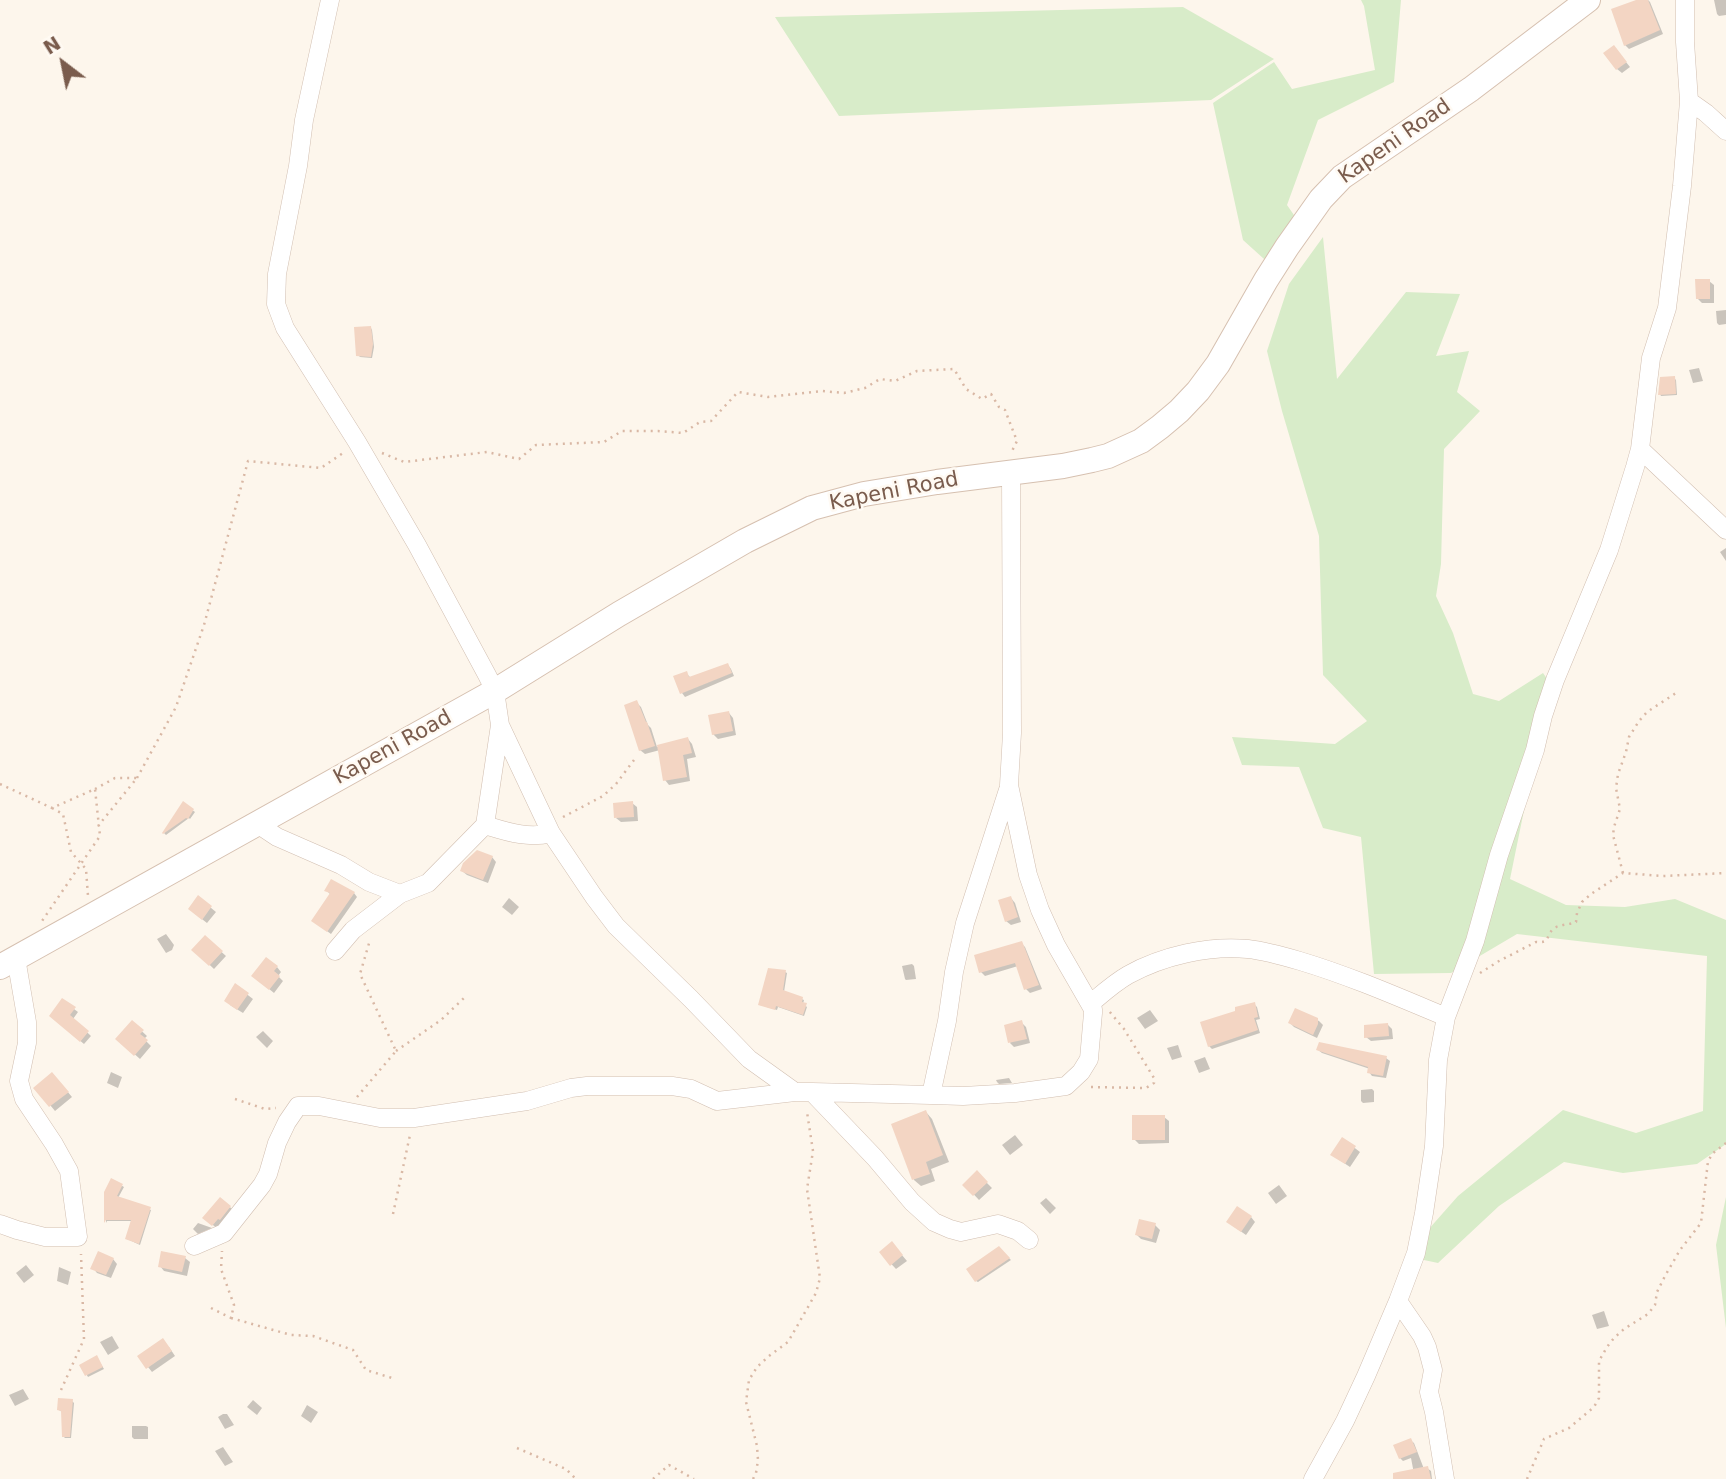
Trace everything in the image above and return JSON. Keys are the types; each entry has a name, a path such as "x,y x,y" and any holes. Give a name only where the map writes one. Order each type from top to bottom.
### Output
{"main road":[{"name":"Kapeni Road","path":"8,963 495,691 745,541 812,508 864,494 1092,460 1133,444 1160,428 1198,391 1218,364 1287,247 1321,199 1342,177 1471,89 1588,0"}],"street":[{"path":"330,0 304,120 277,274 276,304 285,328 358,442 417,545 495,691 500,725 485,825 428,883 400,894 353,930 335,951"},
{"path":"1313,1479 1345,1421 1398,1301 1416,1253 1434,1146 1438,1060 1446,1017 1475,941 1499,855 1535,750 1555,680 1609,550 1640,449 1651,358 1667,308 1682,186 1689,101 1685,0"},
{"path":"1689,101 1726,131"},
{"path":"1640,449 1726,530"},
{"path":"931,1095 965,923 1009,785 1012,733 1012,473"},
{"path":"500,725 549,828 594,897 616,926 749,1059 804,1092 875,1158 912,1202 934,1222 961,1232 998,1223 1018,1231 1029,1240"},
{"path":"194,1246 224,1233 262,1185 277,1143 298,1106 319,1106 380,1118 414,1118 527,1101 587,1086 673,1086 691,1089 717,1101 804,1092 963,1096 1047,1090 1066,1086 1081,1072 1089,1059 1091,1007 1056,946 1040,910 1028,875 1009,785"},
{"path":"256,823 277,837 341,865 369,882 400,894"},
{"path":"485,825 521,836 539,836 549,828"},
{"path":"1091,1007 1126,976 1152,964 1187,954 1226,948 1268,952 1336,973 1446,1017"},
{"path":"0,1224 45,1237 78,1237 69,1171 24,1099 19,1081 27,1043 27,1022 8,963"},
{"path":"1398,1301 1422,1336 1433,1370 1429,1392 1445,1479"}],"path":[{"path":"98,826 137,778 176,707 204,625 248,461 321,468 358,442 404,462 487,452 519,459 536,445 604,442 622,431 683,433 700,422 712,421 738,392 768,397 822,391 844,393 865,388 880,379 895,382 917,371 954,369 966,389 982,399 991,394 999,407 1005,410 1017,441 1009,458 1012,473"},
{"path":"1623,873 1613,835 1620,809 1616,788 1618,774 1629,737 1647,712 1679,691"},
{"path":"549,828 603,796 634,760"},
{"path":"52,808 115,778 137,778"},
{"path":"0,784 64,814 71,852 86,869 88,897 99,913"},
{"path":"38,926 100,836 94,789"},
{"path":"1479,974 1536,942 1547,940 1556,927 1576,922 1582,902 1623,873 1663,876 1726,873"},
{"path":"379,910 359,974 396,1051"},
{"path":"345,1111 396,1051 441,1020 464,998"},
{"path":"1066,1086 1146,1088 1154,1083 1154,1078 1113,1014 1107,1009 1091,1007"},
{"path":"753,1479 758,1460 746,1402 749,1380 757,1367 788,1342 819,1284 819,1265 807,1189 813,1151 804,1092"},
{"path":"235,1099 265,1109 298,1106"},
{"path":"393,1214 414,1118"},
{"path":"1527,1479 1544,1439 1569,1428 1594,1407 1599,1398 1600,1361 1614,1338 1648,1314 1655,1305 1664,1276 1701,1223 1708,1161 1713,1153 1726,1143"},
{"path":"224,1233 220,1269 234,1305 231,1318"},
{"path":"61,1390 84,1339 82,1258 78,1237"},
{"path":"211,1308 231,1318 291,1335 313,1336 354,1350 366,1370 392,1378"},
{"path":"517,1448 566,1469 576,1479"},
{"path":"653,1479 669,1465 694,1479"}],"green space":[{"path":"1361,0 1401,0 1394,82 1318,120 1287,205 1305,231 1274,268 1243,240 1213,103 1274,62 1292,89 1375,70"},
{"path":"1183,7 1274,59 1211,100 839,116 775,17"},
{"path":"1323,237 1337,379 1406,292 1460,294 1436,356 1469,351 1457,392 1480,411 1444,449 1441,564 1436,596 1453,633 1473,694 1499,701 1543,673 1550,683 1510,879 1566,905 1625,907 1675,899 1726,920 1726,1144 1697,1164 1623,1173 1564,1162 1499,1206 1438,1263 1405,1256 1458,1196 1563,1110 1636,1133 1703,1111 1707,956 1517,934 1451,973 1374,974 1361,837 1323,828 1299,767 1242,765 1232,737 1335,744 1367,721 1323,675 1319,536 1267,351 1289,284"},
{"path":"1726,1197 1726,1328 1716,1245"}],"building":[{"path":"1636,0 1648,0 1660,30 1624,46 1611,9"},
{"path":"1614,45 1627,62 1616,70 1603,53"},
{"path":"1695,279 1710,279 1710,299 1696,299"},
{"path":"371,326 371,357 356,356 354,327"},
{"path":"1675,376 1676,394 1658,395 1660,377"},
{"path":"728,663 732,673 680,694 673,676 687,671 689,677"},
{"path":"637,700 655,746 639,751 624,705"},
{"path":"729,711 733,731 712,735 708,715"},
{"path":"688,737 692,753 683,755 687,777 663,781 657,745"},
{"path":"183,801 194,809 188,819 163,834 162,833"},
{"path":"633,801 634,817 614,818 613,803"},
{"path":"477,850 493,856 483,880 460,871 463,863"},
{"path":"331,879 355,892 327,932 311,921 330,893 324,891"},
{"path":"198,895 212,906 202,920 188,909"},
{"path":"1011,896 1018,917 1005,922 998,900"},
{"path":"205,935 223,951 209,966 191,950"},
{"path":"1022,941 1039,985 1024,990 1015,963 979,973 974,955"},
{"path":"266,957 278,966 274,971 280,976 269,990 251,976"},
{"path":"768,968 786,970 783,990 803,997 802,1002 807,1003 803,1015 776,1006 775,1010 758,1005"},
{"path":"235,983 249,993 237,1010 224,1001"},
{"path":"62,998 76,1007 70,1015 89,1031 80,1042 49,1016"},
{"path":"1255,1002 1258,1017 1254,1018 1258,1030 1208,1047 1200,1022 1235,1011 1235,1007"},
{"path":"1295,1008 1318,1018 1313,1035 1288,1023"},
{"path":"132,1020 144,1030 140,1034 148,1040 134,1056 115,1039"},
{"path":"1022,1020 1027,1039 1008,1043 1004,1025"},
{"path":"1388,1023 1389,1036 1364,1038 1364,1025"},
{"path":"1319,1042 1387,1056 1383,1076 1367,1073 1368,1067 1316,1050"},
{"path":"52,1072 69,1092 49,1107 33,1088"},
{"path":"926,1110 943,1155 926,1162 930,1174 912,1180 891,1124"},
{"path":"1132,1115 1165,1115 1165,1140 1132,1140"},
{"path":"1342,1137 1356,1146 1345,1164 1330,1155"},
{"path":"977,1170 988,1182 973,1196 962,1185"},
{"path":"111,1178 123,1184 117,1196 151,1207 139,1244 125,1239 131,1220 106,1220 104,1223 104,1192"},
{"path":"220,1197 231,1206 212,1226 202,1218"},
{"path":"1237,1206 1252,1216 1241,1232 1226,1222"},
{"path":"1139,1219 1156,1223 1152,1239 1135,1235"},
{"path":"892,1241 903,1255 890,1266 879,1252"},
{"path":"999,1246 1010,1258 975,1282 966,1269"},
{"path":"98,1251 114,1258 106,1275 90,1269"},
{"path":"161,1251 186,1256 182,1272 158,1267"},
{"path":"163,1338 172,1351 146,1369 137,1356"},
{"path":"97,1355 103,1367 85,1376 79,1365"},
{"path":"58,1398 73,1399 70,1437 62,1437 61,1411 57,1410"},
{"path":"1411,1438 1417,1452 1399,1459 1393,1445"},
{"path":"1428,1466 1431,1479 1393,1479 1393,1473"}]}
